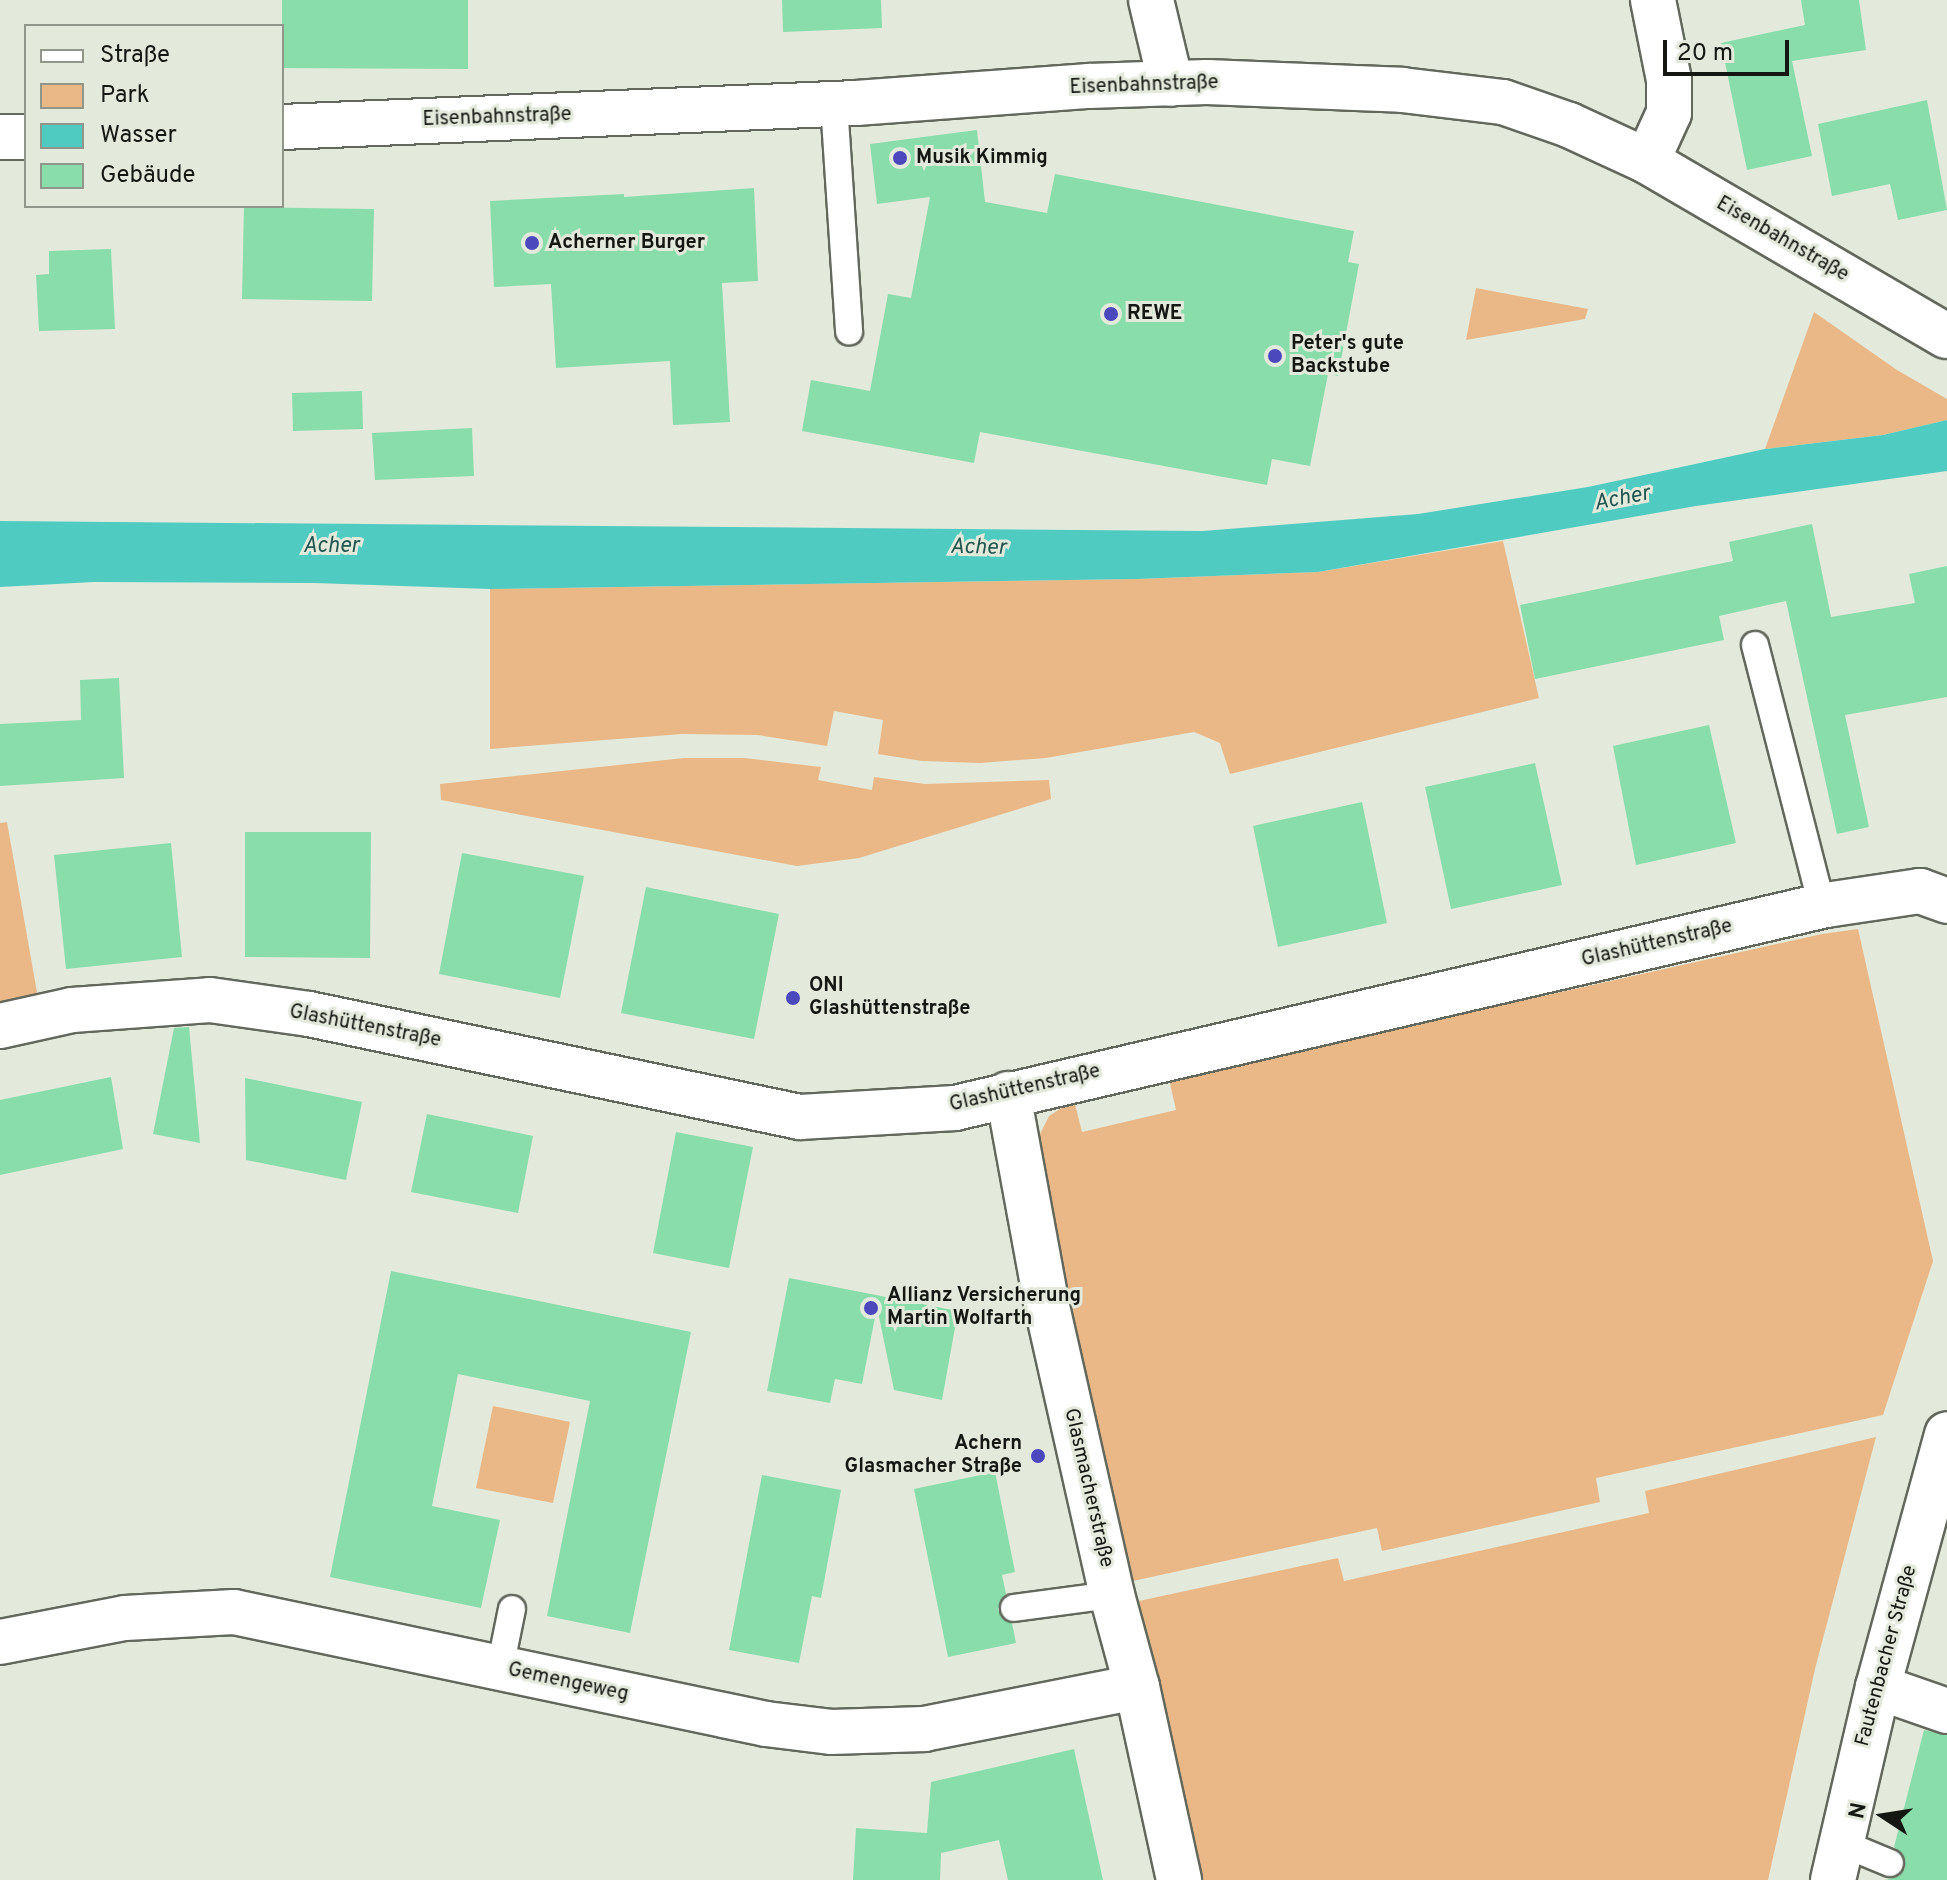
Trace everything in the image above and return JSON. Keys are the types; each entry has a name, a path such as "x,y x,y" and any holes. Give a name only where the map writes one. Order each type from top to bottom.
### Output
{"street":[{"path":"1151,0 1171,84"},
{"path":"1647,161 1669,113 1669,80 1653,0"},
{"name":"Eisenbahnstraße","path":"284,127 834,104 1171,84 1402,90 1503,102 1569,125 1647,161 1947,336"},
{"path":"0,137 24,137"},
{"name":"Glashüttenstraße","path":"0,1026 72,1010 210,1000 309,1014 800,1117 955,1108 1822,906 1920,891 1947,901"},
{"name":"Glasmacherstraße","path":"1008,1094 1046,1302 1179,1880"},
{"name":"Fautenbacher Straße","path":"1836,1861 1878,1687 1947,1434"},
{"name":"Gemengeweg","path":"0,1642 125,1618 234,1612 766,1724 831,1732 924,1729 1137,1687"},
{"path":"1878,1687 1947,1711"}],"lane":[{"path":"834,104 849,332"},
{"path":"1755,645 1822,906"},
{"path":"1014,1608 1112,1595"},
{"path":"500,1668 512,1609"},
{"path":"1836,1861 1890,1863"}],"green space":[{"path":"1476,288 1588,309 1585,319 1466,340"},
{"path":"1814,312 1897,370 1947,399 1947,420 1883,435 1765,449"},
{"path":"1503,541 1539,698 1230,774 1220,743 1194,732 1046,758 980,763 922,761 878,754 883,720 834,711 827,746 758,735 682,734 490,749 490,589 1137,579 1318,572"},
{"path":"684,758 744,758 821,767 818,780 872,790 874,777 925,784 1049,780 1051,799 859,858 797,866 441,800 440,784"},
{"path":"7,822 39,1004 0,1011 0,823"},
{"path":"1858,929 1933,1261 1883,1415 1596,1478 1600,1502 1382,1551 1377,1528 1133,1581 1038,1162 1040,1134 1049,1116 1074,1100 1082,1132 1176,1110 1169,1079 1822,934"},
{"path":"493,1406 570,1422 553,1503 476,1488"},
{"path":"1876,1437 1815,1669 1768,1880 1201,1880 1139,1601 1338,1558 1344,1581 1649,1513 1645,1491"}],"water":[{"name":"Acher","path":"1947,420 1947,471 1696,506 1318,572 1137,579 490,589 314,583 94,582 0,587 0,521 1203,531 1418,514 1588,487 1765,449 1883,435"}],"building":[{"path":"282,0 468,0 468,69 284,68"},
{"path":"782,0 881,0 882,28 783,32"},
{"path":"1801,0 1859,0 1866,50 1792,61 1812,156 1747,170 1721,43 1805,25"},
{"path":"1927,100 1947,210 1898,220 1890,184 1832,196 1818,124"},
{"name":"REWE","path":"977,130 985,202 1047,213 1055,174 1354,231 1348,262 1359,264 1338,376 1328,374 1310,466 1272,459 1267,485 980,432 974,463 802,431 811,380 870,391 888,294 911,298 930,197 877,204 870,144"},
{"path":"754,188 758,281 722,283 730,422 673,425 670,361 556,368 551,284 494,287 490,201 624,194 624,197"},
{"path":"244,208 374,209 372,301 242,299"},
{"path":"111,249 115,329 39,331 36,275 49,274 49,251"},
{"path":"362,391 363,429 293,431 292,393"},
{"path":"472,428 474,476 375,480 372,433"},
{"path":"1812,524 1831,617 1915,603 1909,574 1947,566 1947,697 1845,715 1869,827 1837,834 1786,601 1719,616 1724,640 1535,679 1520,605 1733,561 1729,542"},
{"path":"119,678 124,778 0,786 0,724 81,720 80,680"},
{"path":"1709,725 1736,843 1636,865 1613,746"},
{"path":"1535,763 1562,885 1451,909 1425,787"},
{"path":"1362,802 1387,923 1278,947 1253,826"},
{"path":"245,832 371,832 370,958 245,957"},
{"path":"171,843 182,957 66,969 54,855"},
{"path":"462,853 584,876 560,998 439,974"},
{"path":"646,887 779,914 754,1039 621,1013"},
{"path":"189,1027 200,1143 153,1134 174,1028"},
{"path":"111,1077 123,1149 0,1175 0,1100"},
{"path":"245,1078 362,1102 346,1180 246,1160"},
{"path":"427,1114 533,1136 518,1213 411,1192"},
{"path":"676,1132 753,1147 729,1268 653,1253"},
{"path":"391,1271 691,1332 630,1633 547,1616 590,1401 458,1374 432,1506 500,1520 481,1608 330,1577"},
{"path":"789,1278 958,1311 942,1400 894,1390 877,1307 862,1384 835,1379 830,1403 767,1391"},
{"path":"995,1472 1015,1572 1002,1575 1006,1594 998,1609 1002,1618 1012,1623 1016,1643 948,1657 914,1489"},
{"path":"762,1475 841,1490 821,1598 812,1596 799,1663 729,1650"},
{"path":"1924,1730 1947,1735 1947,1880 1886,1880 1899,1876 1905,1868 1903,1854 1894,1847"},
{"path":"1074,1749 1103,1880 1008,1880 999,1840 941,1853 940,1880 853,1880 856,1828 927,1833 931,1782"}],"place":[{"name":"Musik Kimmig","path":"900,158"},
{"name":"Acherner Burger","path":"532,243"},
{"name":"REWE","path":"1111,314"},
{"name":"Peter's gute Backstube","path":"1275,356"},
{"name":"ONI Glashüttenstraße","path":"793,998"},
{"name":"Allianz Versicherung Martin Wolfarth","path":"871,1308"},
{"name":"Achern Glasmacher Straße","path":"1038,1456"}]}
